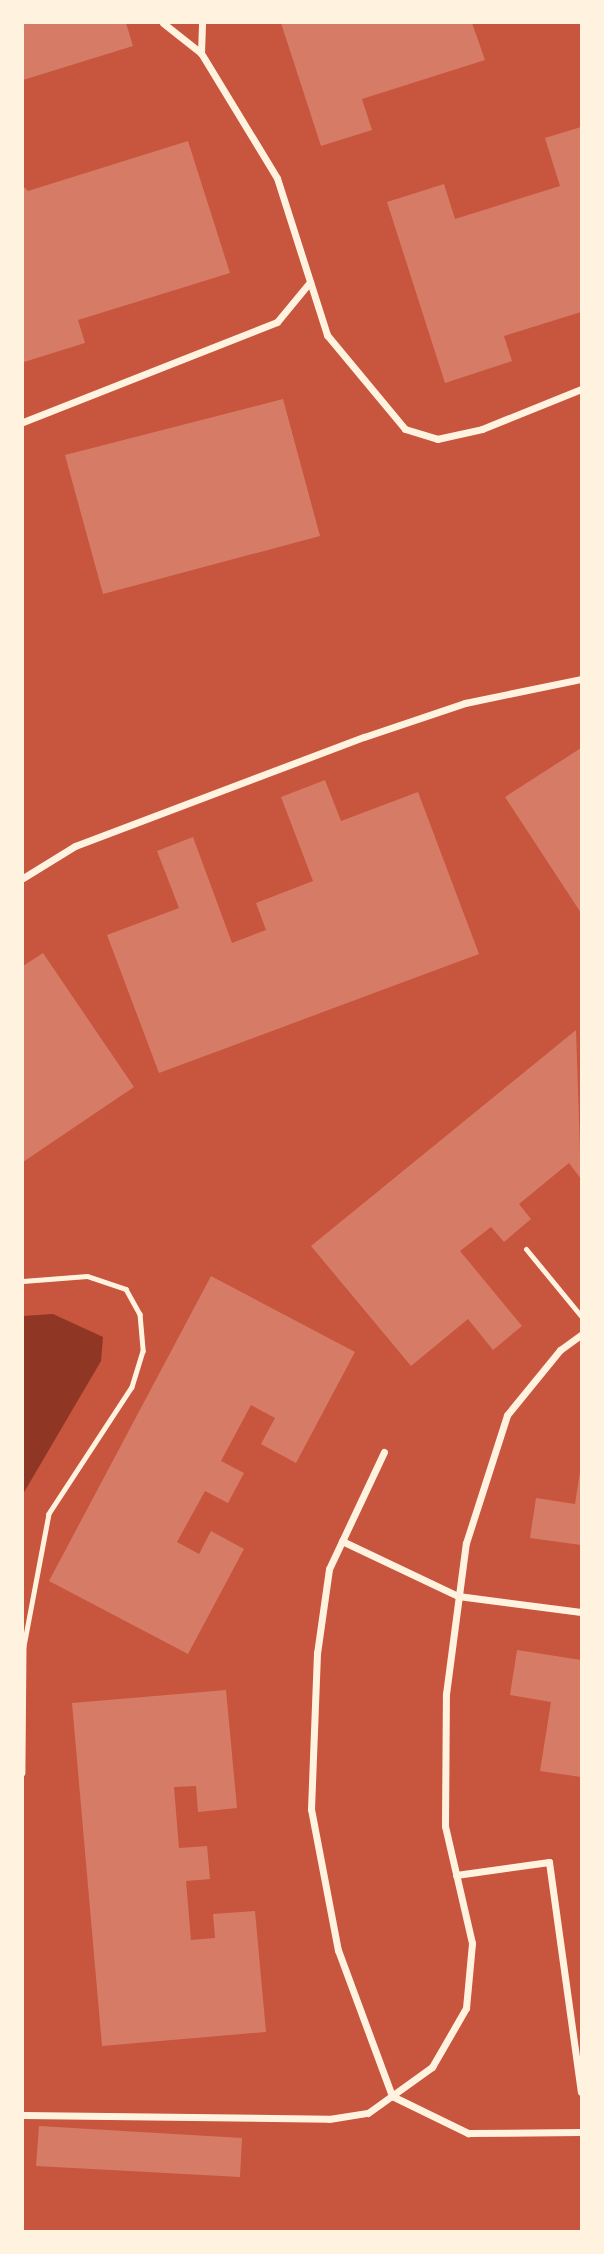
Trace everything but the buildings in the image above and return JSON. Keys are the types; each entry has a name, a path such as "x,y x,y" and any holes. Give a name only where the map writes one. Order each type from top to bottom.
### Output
{"street":[{"path":"163,23 201,52 277,178 327,335 405,429 437,439 482,429 581,389"},
{"path":"201,52 202,23"},
{"path":"23,422 277,322 310,282"},
{"path":"23,878 75,846 364,737 465,702 581,679"},
{"path":"23,2115 329,2119 368,2113 432,2067 466,2008 472,1943 445,1826 446,1694 466,1543 507,1415 560,1350 581,1335"},
{"path":"384,1451 329,1569 317,1653 311,1809 338,1950 392,2096 468,2133 581,2132"},
{"path":"342,1541 458,1597 581,1612"},
{"path":"456,1875 549,1861 581,2092"}],"lane":[{"path":"526,1249 581,1316"}],"path":[{"path":"23,1281 87,1276 126,1289 140,1314 143,1351 132,1387 49,1514 24,1646 23,1773"}],"shaded area":[{"path":"53,1314 103,1337 101,1361 23,1494 23,1316"}]}
